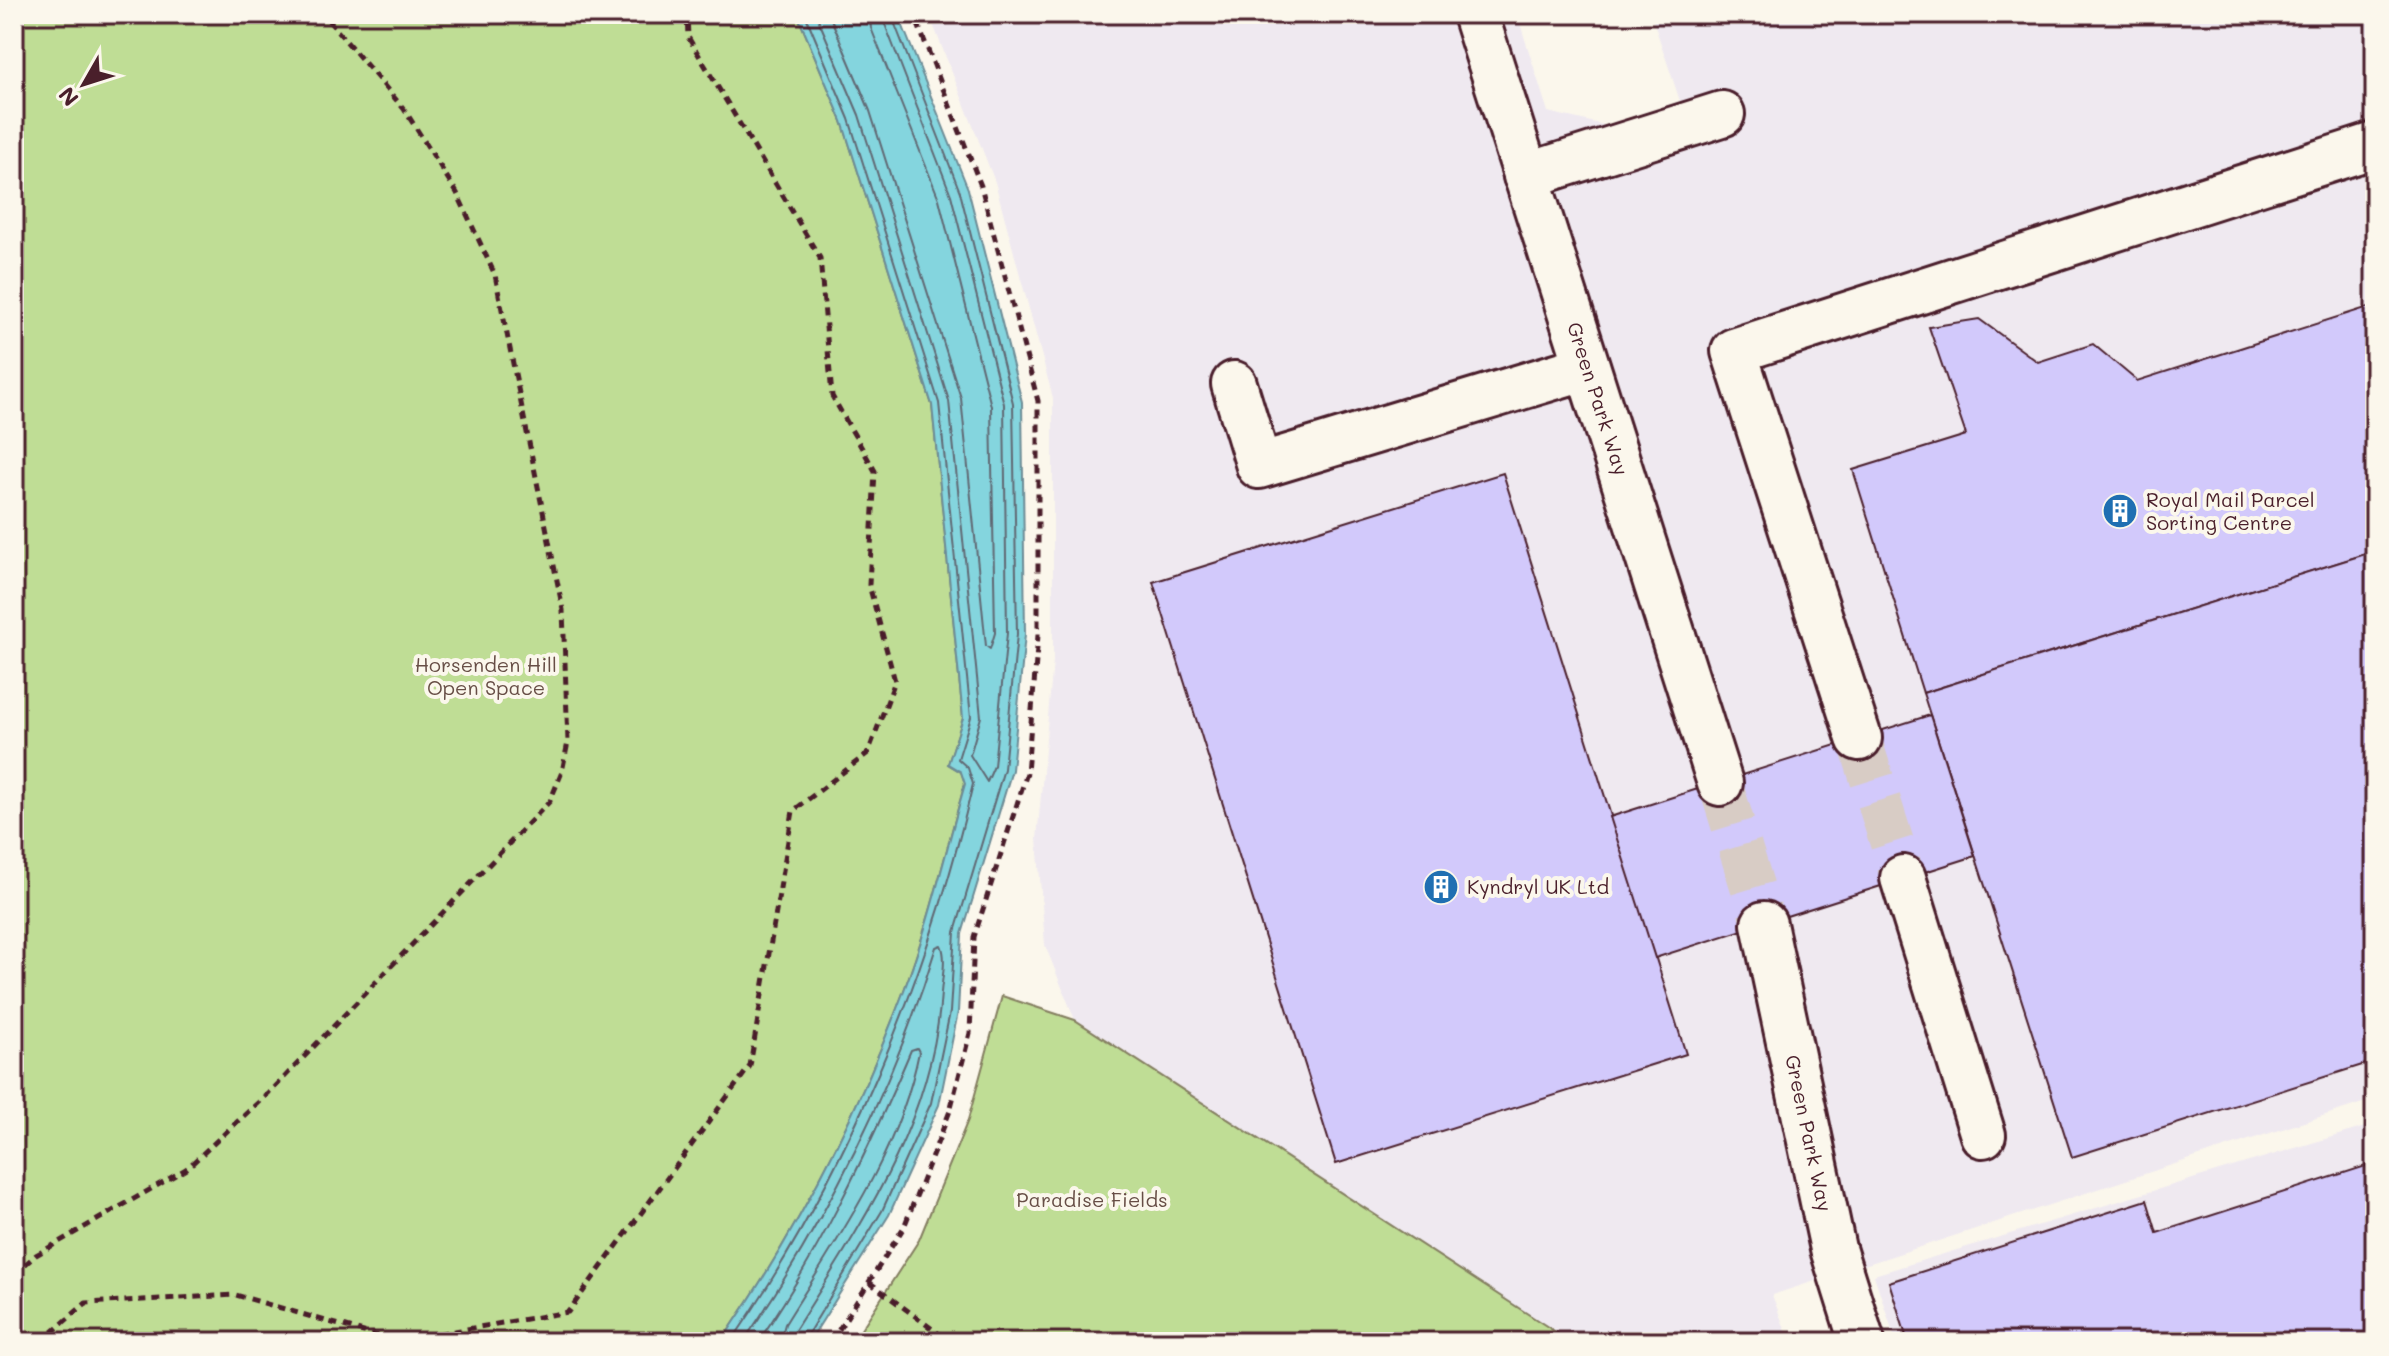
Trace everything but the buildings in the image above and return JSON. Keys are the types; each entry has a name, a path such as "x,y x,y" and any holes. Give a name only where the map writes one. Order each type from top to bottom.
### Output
{"street":[{"name":"Green Park Way","path":"1475,14 1720,783"},
{"path":"1526,176 1722,114"},
{"path":"1859,738 1734,351 2375,145"},
{"path":"1234,384 1259,466 1587,367"},
{"path":"1903,878 1983,1135"},
{"name":"Green Park Way","path":"1764,924 1772,947 1833,1249 1862,1342"}],"path":[{"path":"14,1274 36,1255 186,1169 275,1087 550,801 562,772 568,742 563,610 495,275 457,193 404,109 323,14"},
{"path":"41,1342 86,1303 236,1295 395,1341 568,1312 750,1066 793,811 868,753 895,681 869,585 875,471 832,396 820,258 688,37 687,14"},
{"path":"831,1342 904,1227 950,1111 970,1033 974,937 1027,773 1038,635 1038,401 981,186 914,14"},
{"path":"869,1282 950,1342"}],"shaded area":[{"path":"929,14 1517,14 1548,112 1608,126 1680,101 1651,14 2372,14 2375,1099 1772,1295 1790,1342 1571,1342 1075,1020 1045,945 1037,839 1053,661 1053,398 995,182"},
{"path":"2375,1124 2375,1342 1896,1342 1874,1275"}],"green space":[{"name":"Horsenden Hill Open Space","path":"14,14 797,14 842,121 932,405 963,718 948,764 961,772 965,783 912,967 866,1084 799,1217 721,1342 14,1342"},
{"name":"Paradise Fields","path":"1002,996 1075,1020 1571,1342 853,1342 919,1240 968,1120"}],"water":[{"path":"797,14 898,14 968,189 1022,402 1025,634 1012,770 962,934 958,1012 939,1105 889,1215 809,1342 721,1342 799,1217 866,1084 912,968 965,784 961,772 948,764 963,718 932,405 842,121"}],"tunnel":[{"path":"1859,738 1903,878"},
{"path":"1720,783 1764,924"}],"place":[{"name":"Royal Mail Parcel Sorting Centre","path":"2120,511"},
{"name":"Kyndryl UK Ltd","path":"1441,887"}]}
